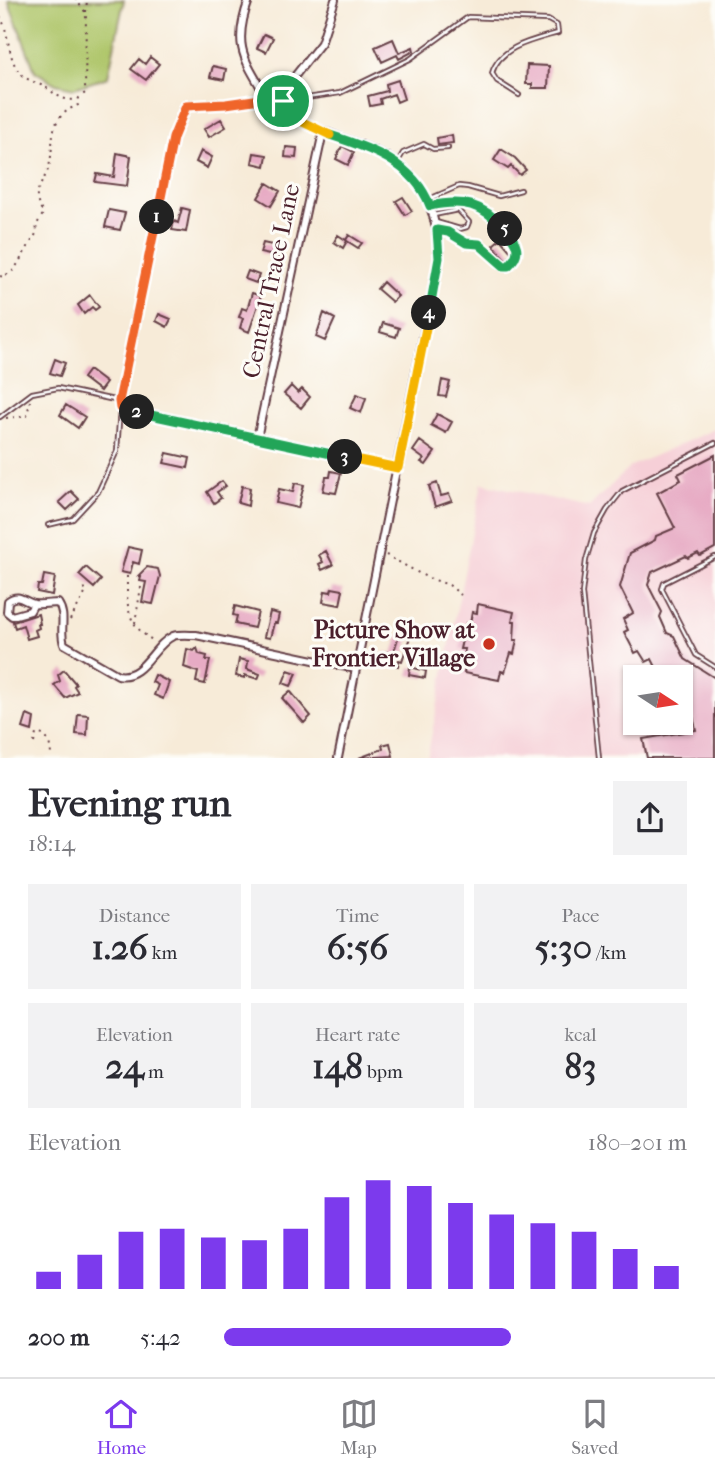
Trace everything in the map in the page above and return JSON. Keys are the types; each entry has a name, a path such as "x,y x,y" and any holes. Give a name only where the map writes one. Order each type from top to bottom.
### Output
{"street":[{"path":"249,0 242,20 240,43 247,64 267,98"},
{"path":"335,0 321,43 283,91 283,101 290,116 323,132 360,144 397,163 409,173 429,203 435,222 439,258 338,758"},
{"path":"283,101 267,98 186,106 173,138 119,405 398,468"},
{"name":"Central Trace Lane","path":"257,438 323,132"},
{"path":"34,604 58,603 63,610 62,637 69,648 111,673 124,676 142,666 161,645 174,636 196,635 356,669"}],"lane":[{"path":"283,101 340,93 411,59 468,17 548,20 557,24 558,33 514,47 496,62 492,73 497,81 519,95"},
{"path":"397,163 403,153 424,144 433,149 448,148"},
{"path":"429,203 459,187 499,196 522,190"},
{"path":"429,203 466,202 497,219 516,242 517,256 508,266 504,266 479,244 466,243 435,222"},
{"path":"458,210 470,222 467,227 460,229 435,222 458,210"},
{"path":"0,418 32,393 58,388 119,405 117,451 98,492 74,519 48,525"},
{"path":"599,758 582,593 586,560 594,533 607,509 622,491 715,443"},
{"path":"715,557 664,583 662,589 696,655 715,667"}],"path":[{"path":"76,0 86,13"},
{"path":"0,16 7,28 20,74 57,96 71,100 85,93 87,0"},
{"path":"0,276 3,277 13,270 36,234 37,224 43,214 37,198 40,183 47,171 52,135 66,110 78,105 79,98"},
{"path":"0,418 27,416 32,393"},
{"path":"381,553 390,555 426,577 449,585 461,595"},
{"path":"127,576 127,614 146,636 161,645"},
{"path":"63,629 82,602 86,592 83,583"},
{"path":"135,624 141,587"},
{"path":"34,743 36,734 46,738 50,744 51,758"}],"shaded area":[{"path":"715,429 715,757 427,758 482,483 589,507 631,466"}],"green space":[{"path":"8,0 124,0 108,77 74,88 56,84 35,71"}],"building":[{"path":"264,34 273,38 266,52 257,48"},
{"path":"393,39 399,53 413,47 414,51 399,59 397,55 382,62 375,47"},
{"path":"150,57 159,64 146,80 131,69 139,59 145,64"},
{"path":"527,65 549,66 548,88 532,88 532,84 526,84"},
{"path":"213,66 226,69 224,80 210,77"},
{"path":"398,80 404,99 397,102 394,94 380,99 381,104 370,106 368,96 387,91 386,84"},
{"path":"221,119 226,127 209,137 204,129"},
{"path":"452,135 453,143 438,145 437,138"},
{"path":"342,146 354,152 348,165 336,159"},
{"path":"286,147 297,148 296,158 285,157"},
{"path":"501,149 515,158 526,170 520,175 511,166 508,169 494,160"},
{"path":"201,151 212,157 207,168 196,162"},
{"path":"117,153 131,156 127,186 95,182 97,174 114,177"},
{"path":"254,153 267,155 265,166 252,163"},
{"path":"267,183 280,191 271,206 258,198"},
{"path":"403,197 412,211 405,215 396,201"},
{"path":"182,208 190,210 186,232 172,230 174,221 178,223"},
{"path":"109,210 125,213 120,230 105,227"},
{"path":"338,235 346,240 349,235 362,243 358,248 347,241 343,248 334,242"},
{"path":"500,239 513,254 506,260 493,245"},
{"path":"263,243 281,247 279,257 260,253"},
{"path":"248,271 259,275 256,283 245,279"},
{"path":"383,282 398,296 392,302 377,289"},
{"path":"252,293 261,296 249,332 240,328 243,318 239,317 242,308 247,310"},
{"path":"90,295 99,307 95,310 92,307 84,314 78,305"},
{"path":"324,313 335,319 325,341 316,337"},
{"path":"159,314 171,319 167,327 156,321"},
{"path":"383,323 399,328 396,337 380,332"},
{"path":"55,359 65,363 60,376 50,373"},
{"path":"89,370 106,383 100,391 83,378"},
{"path":"442,380 450,382 446,397 439,396"},
{"path":"291,386 298,393 302,389 310,397 301,408 284,394"},
{"path":"357,394 366,398 361,413 350,408"},
{"path":"66,405 85,417 78,428 60,415"},
{"path":"437,414 452,422 446,433 431,425"},
{"path":"420,441 435,452 426,465 421,462 424,459 413,451"},
{"path":"167,453 190,458 188,468 164,463"},
{"path":"715,455 715,548 700,556 698,553 688,558 686,556 652,572 648,585 662,612 660,617 667,633 674,636 685,659 715,678 715,758 647,758 643,739 667,735 693,735 693,731 696,730 693,717 693,665 655,665 652,659 646,662 639,651 635,653 624,632 628,630 623,619 633,613 620,587 630,553 655,540 656,536 675,528 657,493 681,480 678,474"},
{"path":"331,471 341,473 336,493 323,491 326,477 330,477"},
{"path":"222,481 226,486 217,492 221,498 214,503 207,492"},
{"path":"295,483 304,485 298,508 276,503 279,489 293,492"},
{"path":"437,483 441,496 449,494 452,501 435,507 429,486"},
{"path":"242,486 250,488 248,506 238,503"},
{"path":"71,491 79,499 67,510 59,502"},
{"path":"128,547 142,550 139,564 133,562 130,574 121,572"},
{"path":"326,551 333,565 322,570 319,564 323,562 319,555"},
{"path":"86,567 101,580 94,588 79,575"},
{"path":"147,567 158,569 160,576 153,604 142,602 146,582 140,581 141,577 138,576"},
{"path":"44,575 55,577 52,595 37,592"},
{"path":"332,588 343,590 340,605 323,602 325,591 331,592"},
{"name":"Picture Show at Frontier Village","path":"478,604 514,612 514,640 517,640 514,654 511,653 505,672 501,671 499,680 464,673 466,664 462,663 465,649 460,649 466,623 470,624 472,612 477,613"},
{"path":"235,606 258,612 254,628 235,624"},
{"path":"270,612 279,614 270,638 264,637"},
{"path":"38,614 40,624 35,630 37,636 27,639 23,625 15,628 13,622"},
{"path":"399,635 410,637 402,661 399,660 398,666 383,662 386,652 393,654"},
{"path":"197,648 199,654 210,660 205,684 196,682 198,672 184,667 187,649 194,651"},
{"path":"239,659 248,661 247,669 260,674 258,679 245,675 245,678 236,676"},
{"path":"410,667 426,671 425,678 409,675"},
{"path":"64,670 76,684 74,686 78,692 65,698 54,685 60,681 58,675"},
{"path":"288,670 297,673 291,686 283,683"},
{"path":"155,675 169,682 163,699 154,695 158,685 152,682"},
{"path":"290,691 311,716 304,723 282,698"},
{"path":"78,714 88,715 87,735 76,734"},
{"path":"27,715 34,718 32,731 23,728"},
{"path":"390,743 393,756 359,758 383,749 382,745"}],"place":[{"name":"Picture Show at Frontier Village","path":"489,644"}],"route":[{"path":"267,98 283,101 290,116 323,132 360,144 397,163 409,173 425,194 430,206 466,202 497,219 516,242 517,256 508,266 504,266 479,244 466,243 448,232 437,230 439,258 398,468 120,408 119,401 173,138 186,106 267,98"}]}
